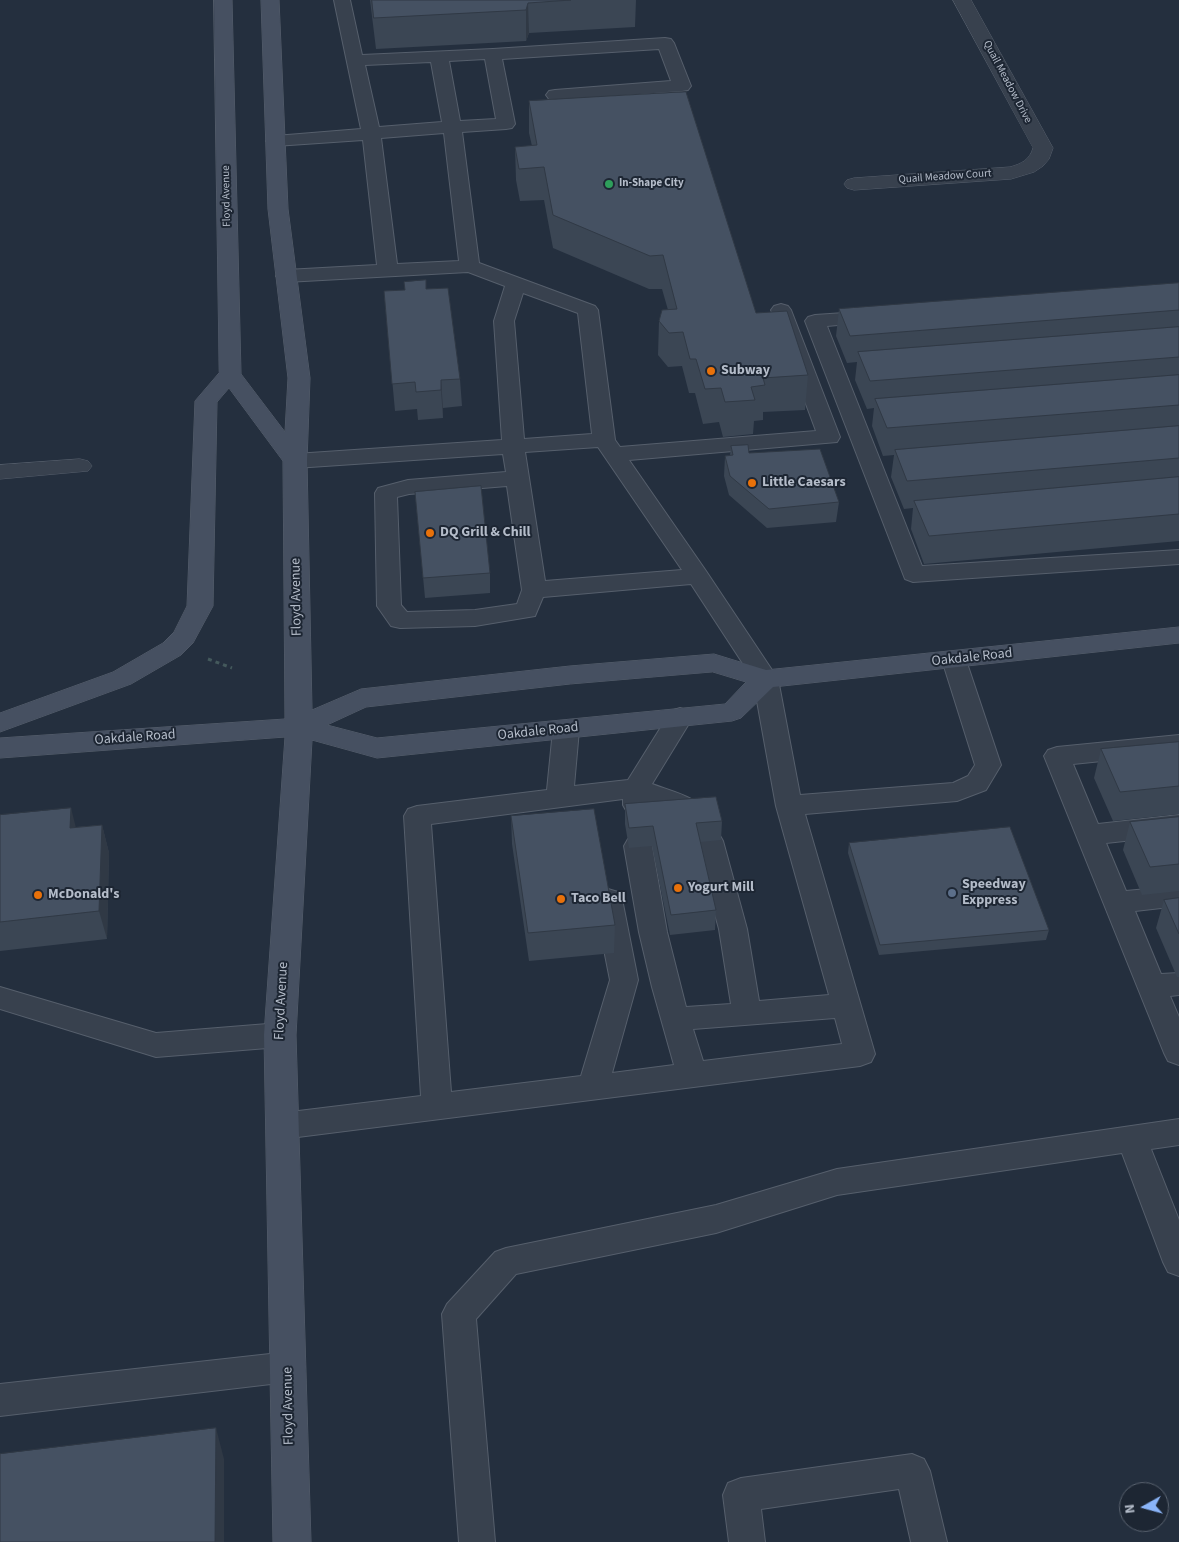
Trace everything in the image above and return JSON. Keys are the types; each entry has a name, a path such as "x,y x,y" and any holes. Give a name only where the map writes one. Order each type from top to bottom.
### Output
{"street":[{"name":"Floyd Avenue","path":"223,0 230,374"},
{"name":"Floyd Avenue","path":"274,0 275,141 278,209 299,378 294,461 299,727 280,1035 292,1542"},
{"name":"Quail Meadow Drive","path":"962,0 1043,148 1042,155 1036,164"},
{"name":"Quail Meadow Court","path":"854,184 1010,173 1036,164"},
{"path":"0,723 122,678 172,648 184,637 200,606 206,401 230,374 294,461"},
{"path":"0,472 80,466"},
{"name":"Oakdale Road","path":"299,727 361,698 570,675 714,663 765,679 1179,635"},
{"name":"Oakdale Road","path":"0,748 233,730 299,727 377,748 732,712 765,679"}],"lane":[{"path":"342,0 371,133 388,270"},
{"path":"355,60 493,54 665,43 682,86 555,95"},
{"path":"275,141 506,124 493,54"},
{"path":"440,56 452,127 470,266"},
{"path":"282,1126 860,1054 789,806 765,679 698,576 609,447 588,310 470,266 286,276"},
{"path":"516,283 504,321 513,446 534,590 526,610 475,618 400,620 389,606 386,492 408,487 517,478"},
{"path":"294,461 513,446 609,447 829,437 780,310"},
{"path":"893,315 815,321 842,367 901,517 913,574 1179,558"},
{"path":"534,590 698,576"},
{"path":"789,806 957,792 977,783 988,765 954,660"},
{"path":"680,717 636,788 637,835 653,932 675,1019 692,1074"},
{"path":"560,797 566,730"},
{"path":"1179,744 1057,756 1116,902 1165,985 1179,1053"},
{"path":"437,1106 417,816 636,788 684,806 704,830 733,929 747,1014"},
{"path":"560,797 588,823"},
{"path":"1089,835 1179,826"},
{"path":"593,1087 624,980 604,876"},
{"path":"1116,902 1179,896"},
{"path":"0,998 156,1045 280,1035"},
{"path":"675,1019 846,1005"},
{"path":"477,1542 459,1314 506,1262 716,1219 837,1182 1179,1132"},
{"path":"1132,1139 1179,1262"},
{"path":"0,1400 288,1367"},
{"path":"747,1542 741,1495 912,1471 930,1542"}],"building":[{"path":"372,0 571,0 528,3 526,10 374,18"},
{"path":"686,92 756,313 787,311 808,375 763,378 765,385 751,387 755,400 725,402 721,388 705,389 696,359 690,359 683,332 669,333 659,321 662,310 677,309 663,255 650,256 553,215 544,167 519,169 515,147 537,145 529,101"},
{"path":"426,280 426,289 448,288 460,379 441,380 441,390 416,392 415,382 392,384 384,291 405,290 404,282"},
{"path":"1179,283 1179,310 850,336 839,309"},
{"path":"1179,327 1179,357 870,381 858,352"},
{"path":"1179,375 1179,405 887,428 875,399"},
{"path":"1179,426 1179,458 907,481 895,450"},
{"path":"748,445 749,453 820,449 839,502 769,509 730,476 725,456 733,455 731,446"},
{"path":"1179,477 1179,514 929,536 914,501"},
{"path":"481,486 490,573 423,578 415,492"},
{"path":"1179,742 1179,786 1120,792 1101,749"},
{"path":"716,797 722,821 696,823 716,910 671,915 653,826 629,828 625,804"},
{"path":"71,808 70,828 102,825 99,911 0,922 0,815"},
{"path":"594,809 615,925 528,933 511,816"},
{"path":"1179,817 1179,864 1150,867 1130,822"},
{"path":"1010,827 1049,930 880,945 849,843"},
{"path":"1179,898 1179,934 1164,900"},
{"path":"216,1428 215,1542 0,1542 0,1454"}],"place":[{"name":"In-Shape City","path":"609,184"},
{"name":"Subway","path":"711,371"},
{"name":"Little Caesars","path":"752,483"},
{"name":"DQ Grill & Chill","path":"430,533"},
{"name":"Yogurt Mill","path":"678,888"},
{"name":"Speedway Exppress","path":"952,893"},
{"name":"McDonald's","path":"38,895"},
{"name":"Taco Bell","path":"561,899"}]}
